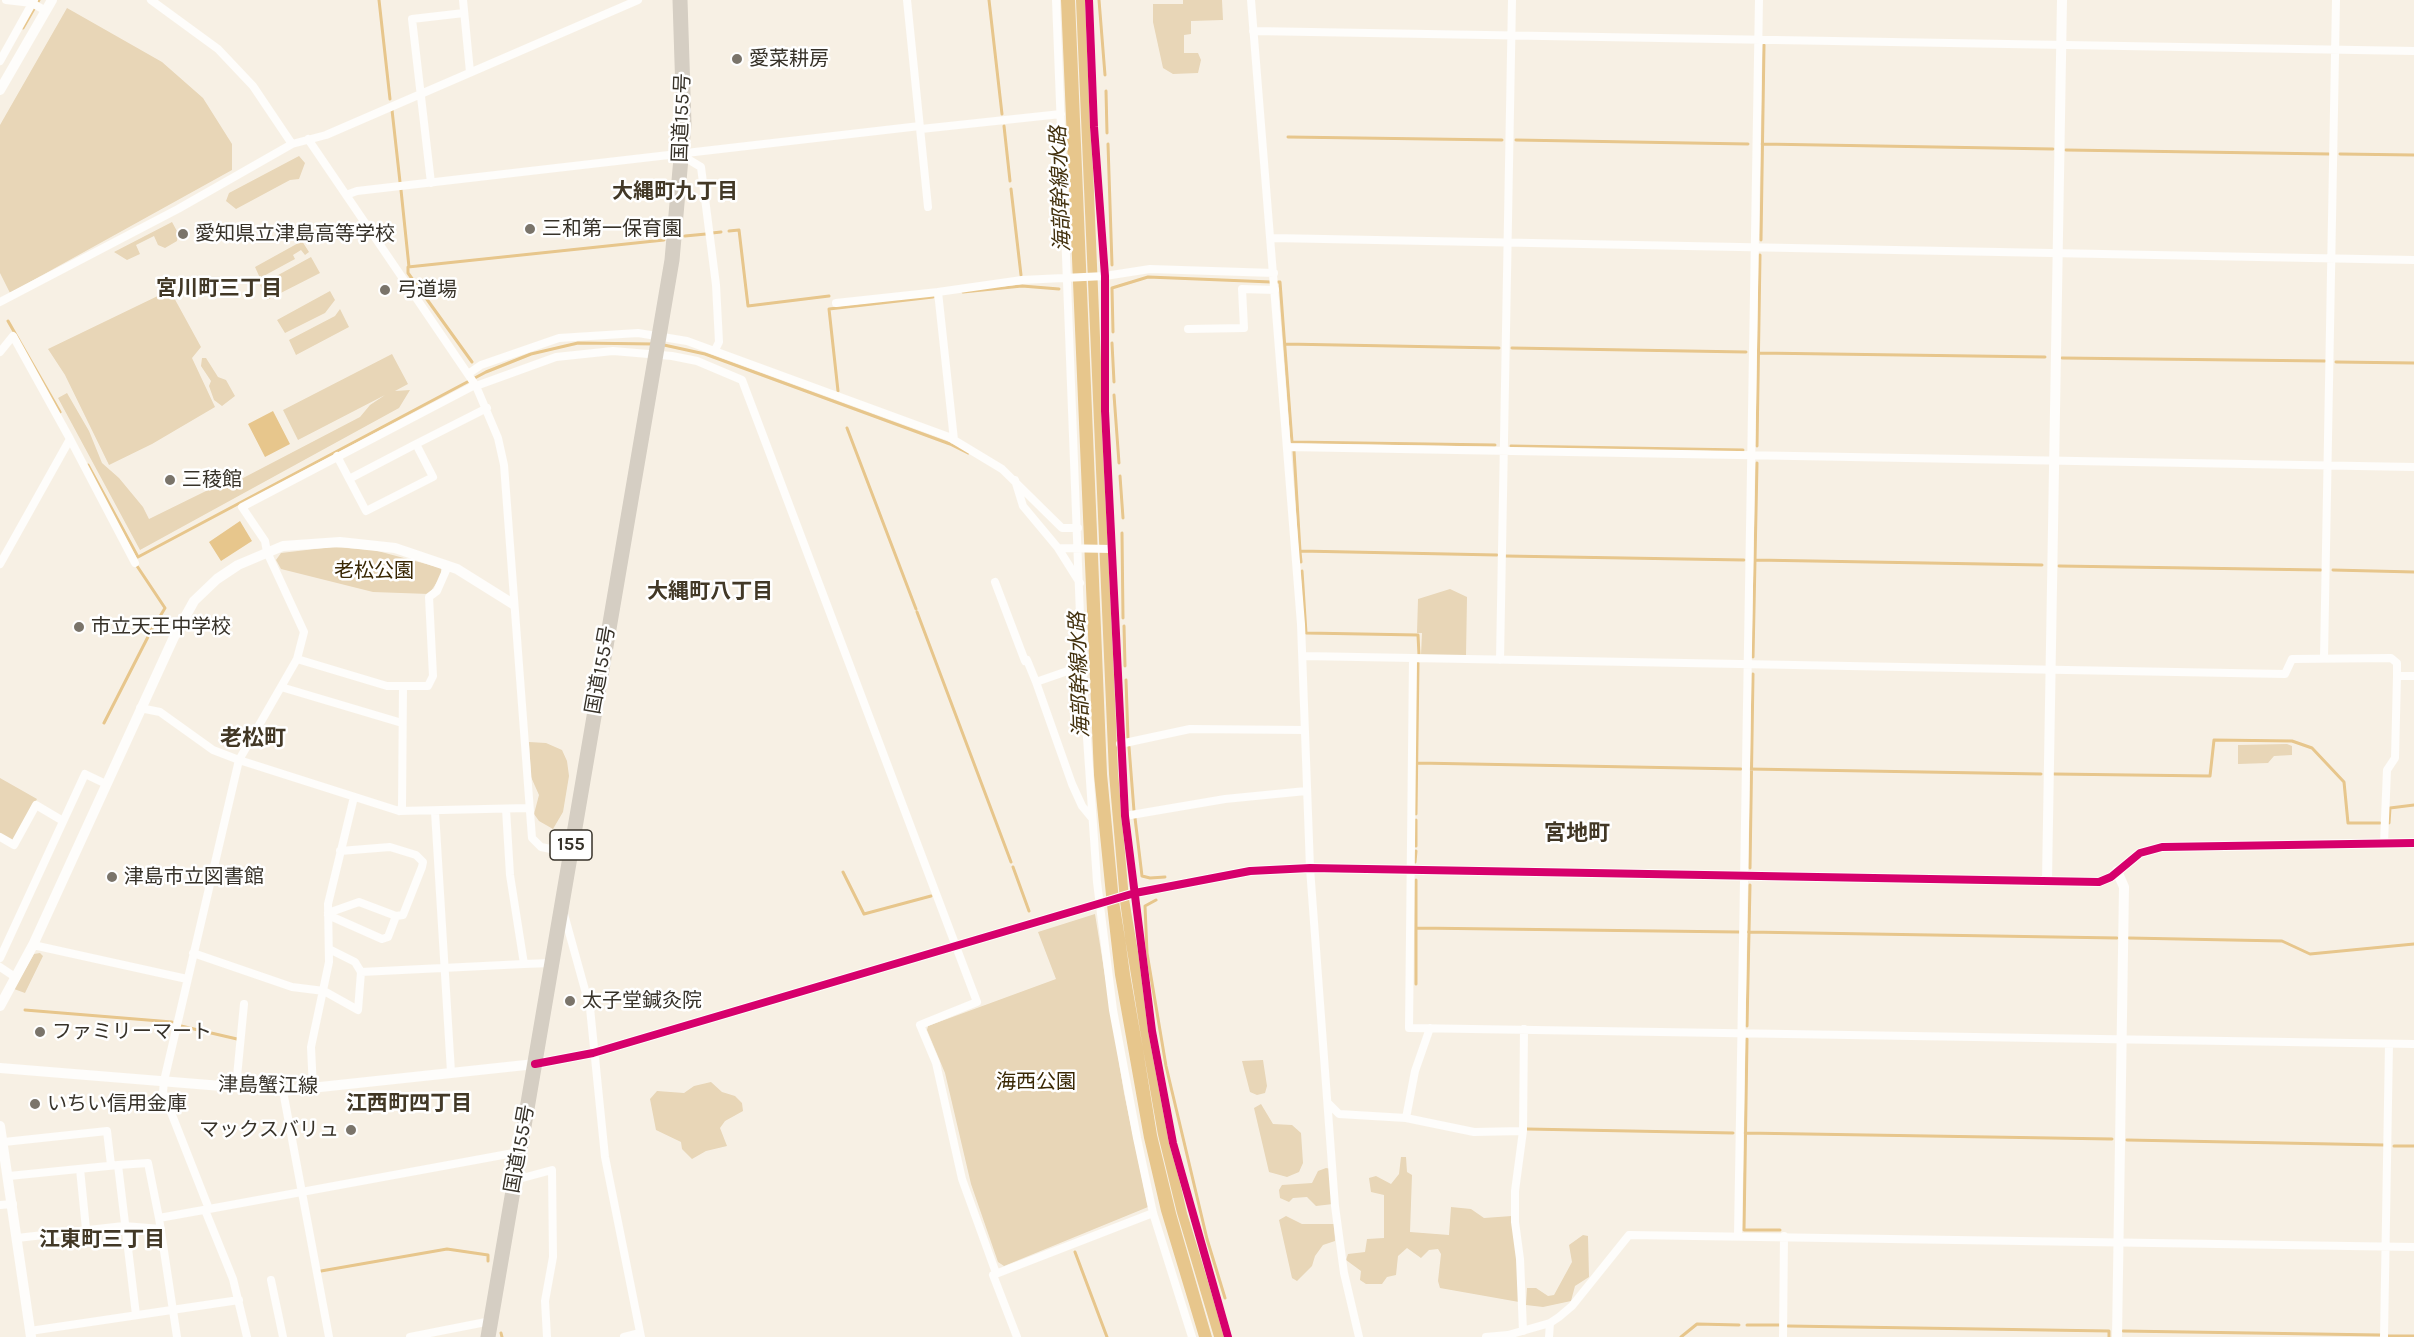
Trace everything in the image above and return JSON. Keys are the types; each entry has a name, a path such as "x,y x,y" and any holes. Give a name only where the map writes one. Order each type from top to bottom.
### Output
{"highway":[{"name":"国道155号","path":"488,1337 672,260 684,87 680,0"}],"street":[{"path":"6,0 37,5 52,0"},
{"path":"151,0 218,49 254,86 292,144"},
{"path":"463,0 470,72"},
{"path":"0,302 178,209 292,144 326,135 638,0"},
{"path":"907,0 928,207"},
{"path":"1056,0 1077,528 1081,550 1082,666 1091,817 1113,1010 1153,1213 1192,1337"},
{"path":"1089,0 1094,127 1105,276 1105,411 1119,744 1133,893 1152,1031 1173,1143 1228,1337"},
{"path":"1251,0 1272,238 1303,656 1310,868 1335,1206 1344,1273 1359,1337"},
{"path":"1500,660 1512,0"},
{"path":"1738,1235 1759,0"},
{"path":"2046,880 2062,0"},
{"path":"2324,658 2336,0"},
{"path":"0,61 37,5"},
{"path":"0,90 37,5"},
{"path":"431,183 412,19 464,13"},
{"path":"1253,31 2414,51"},
{"path":"346,195 357,191 920,127 1061,114"},
{"path":"308,139 472,381 487,408 498,438 504,465 532,838 535,843 570,853"},
{"path":"681,155 701,167 716,285 719,342 715,350"},
{"path":"1272,238 2414,260"},
{"path":"836,303 1022,280 1105,276 1150,269 1274,273"},
{"path":"1188,329 1244,328 1242,289 1275,290"},
{"path":"938,292 954,440"},
{"path":"472,381 481,365 524,348 559,338 638,333 715,350 732,366 742,380 977,1002 920,1025 936,1063 962,1179 996,1273"},
{"path":"0,352 13,336 135,564"},
{"path":"247,1337 239,1300 163,1092 187,979 239,760 297,659 304,632 267,552 265,541 242,507 472,381 573,353 631,351 732,366 954,440 994,463 1015,480 1062,528 1077,528"},
{"path":"349,479 487,408"},
{"path":"0,564 70,439"},
{"path":"337,456 366,511 433,477 416,444"},
{"path":"1287,447 2414,467"},
{"path":"1015,480 1023,506 1058,548 1080,583"},
{"path":"0,1006 33,945 140,708 194,601 218,579 238,565 283,546 340,542 395,549 457,569 513,604"},
{"path":"1058,548 1111,549"},
{"path":"297,659 387,686 428,686 433,676 429,597 437,591 448,566"},
{"path":"995,582 1024,661 1027,660 1036,682 1072,784 1082,806 1091,817"},
{"path":"1303,656 2285,674 2292,659 2391,658 2397,663 2395,758 2387,771 2384,843"},
{"path":"1413,659 1409,1028 2414,1044"},
{"path":"1036,682 1082,666"},
{"path":"2397,676 2414,676"},
{"path":"281,687 402,723"},
{"path":"399,811 402,807 403,687"},
{"path":"140,708 160,712 213,750 399,811 435,812 528,808"},
{"path":"1119,744 1190,729 1304,730"},
{"path":"0,958 85,774 106,784"},
{"path":"1125,816 1225,799 1306,791"},
{"path":"314,1089 311,1047 324,991 329,949 328,914 354,797"},
{"path":"0,837 14,845 36,805 63,821"},
{"path":"506,809 510,875 524,964"},
{"path":"435,812 451,1072"},
{"name":"津島蟹江線","path":"0,1068 283,1091 535,1064 593,1053 1133,893 1239,873 1310,868 2099,882 2140,853 2162,847 2414,843"},
{"path":"328,914 359,902 396,916 403,915 422,867 420,858 390,847 340,852"},
{"path":"2117,871 2124,887 2117,1337"},
{"path":"561,905 590,1008 605,1157 641,1335 624,1337"},
{"path":"328,914 382,939 388,937 396,916"},
{"path":"33,945 187,979"},
{"path":"193,953 292,987 324,991 358,1010 361,972 355,962 329,949"},
{"path":"361,972 551,963"},
{"path":"0,967 15,977"},
{"path":"236,1088 244,1004"},
{"path":"1406,1118 1415,1071 1430,1028"},
{"path":"1523,1330 1515,1212 1523,1131 1524,1029"},
{"path":"2384,1337 2389,1044"},
{"path":"283,1091 329,1337"},
{"path":"1329,1104 1339,1114 1406,1118 1474,1132 1523,1131"},
{"path":"1330,1129 1339,1114"},
{"path":"0,1126 31,1334 136,1314 239,1300"},
{"path":"4,1142 107,1131 124,1226 136,1314"},
{"path":"159,1218 519,1152"},
{"path":"9,1176 148,1162 161,1229 177,1337"},
{"path":"80,1169 86,1229"},
{"path":"515,1180 552,1170 553,1257 545,1301 547,1337"},
{"path":"0,1205 13,1204"},
{"path":"1017,1337 993,1275 1153,1213"},
{"path":"17,1238 124,1226 161,1229"},
{"path":"1486,1337 1550,1323 1572,1306 1629,1235 2414,1247"},
{"path":"1783,1337 1784,1236"},
{"path":"271,1280 283,1337"},
{"path":"410,1337 491,1321"},
{"path":"1549,1337 1550,1323"}],"green space":[{"path":"1183,0 1222,0 1223,20 1191,21 1191,34 1184,35 1184,53 1198,53 1201,60 1198,73 1173,74 1163,68 1153,22 1153,4 1183,4"},
{"path":"67,8 162,62 203,98 232,144 232,170 10,293 0,273 0,125"},
{"path":"299,156 305,163 299,179 290,180 236,209 226,201 229,193"},
{"path":"172,222 178,233 177,241 165,248 158,245 154,236 136,245 140,254 127,260 114,252"},
{"path":"302,241 309,252 305,255 301,250 293,255 295,259 260,278 255,267"},
{"path":"311,257 320,273 267,300 260,285"},
{"path":"330,291 335,300 325,313 285,333 277,320"},
{"path":"166,292 172,294 201,347 192,358 215,407 152,444 109,465 65,375 48,349"},
{"path":"340,309 349,327 296,355 289,340 335,316"},
{"path":"392,354 408,384 395,391 410,390 399,408 140,550 58,398 67,393 89,431 102,463 119,478 143,507 149,519 208,490 222,489 360,417 370,405 385,395 298,440 283,410"},
{"path":"202,358 206,358 218,377 226,380 235,396 222,406 214,400 209,386 211,381 201,366"},
{"name":"老松公園","path":"332,547 374,550 441,568 441,576 429,594 373,592 281,569 276,560 281,553"},
{"path":"1450,589 1467,597 1466,656 1421,655 1422,633 1417,633 1418,599"},
{"path":"529,742 546,743 562,750 567,761 569,776 563,812 553,829 539,821 534,814 539,795 531,777"},
{"path":"2287,744 2292,746 2292,755 2274,756 2268,763 2238,764 2238,745"},
{"path":"0,778 37,799 13,841 0,833"},
{"name":"海西公園","path":"1095,914 1124,1093 1148,1207 1004,1266 998,1262 971,1184 945,1073 927,1030 928,1026 1056,979 1038,932"},
{"path":"40,953 43,956 25,993 14,989 34,954"},
{"path":"1263,1060 1267,1086 1265,1093 1257,1095 1250,1092 1242,1061"},
{"path":"711,1082 722,1092 735,1096 742,1103 743,1111 725,1121 720,1128 727,1146 706,1151 692,1159 682,1149 681,1142 656,1130 650,1099 657,1091 684,1093 694,1086"},
{"path":"1261,1104 1273,1124 1292,1125 1301,1133 1303,1163 1299,1172 1287,1177 1269,1172 1254,1108"},
{"path":"1401,1157 1406,1157 1407,1172 1412,1175 1410,1232 1449,1235 1451,1207 1471,1209 1484,1218 1512,1216 1518,1259 1519,1302 1440,1288 1438,1281 1441,1254 1438,1249 1429,1250 1421,1258 1407,1248 1398,1256 1396,1275 1387,1277 1382,1284 1366,1284 1360,1280 1361,1271 1346,1260 1348,1254 1365,1252 1367,1239 1384,1238 1384,1195 1371,1192 1369,1178 1376,1176 1391,1184 1399,1174"},
{"path":"1331,1169 1333,1204 1316,1206 1307,1197 1293,1198 1289,1202 1280,1198 1279,1190 1282,1185 1312,1183 1318,1171"},
{"path":"1286,1216 1302,1224 1334,1224 1335,1241 1323,1245 1315,1256 1312,1266 1297,1281 1292,1278 1279,1220"},
{"path":"1583,1235 1588,1236 1589,1277 1575,1286 1571,1301 1543,1307 1526,1305 1527,1288 1536,1288 1548,1296 1554,1295 1572,1262 1569,1245"}],"shaded area":[{"path":"1061,0 1075,0 1107,774 1119,901 1157,1135 1176,1213 1212,1337 1199,1337 1161,1211 1144,1138 1115,975 1107,905 1094,775"},
{"path":"1076,0 1086,0 1118,772 1129,899 1170,1139 1187,1213 1225,1337 1214,1337 1177,1213 1158,1135 1130,974 1120,901 1109,774"},
{"path":"273,411 290,444 265,457 248,424"},
{"path":"240,521 252,541 221,561 209,542"}],"waterway":[{"path":"23,28 39,0"},
{"path":"379,0 390,99"},
{"path":"989,0 1002,114"},
{"path":"1099,0 1105,75"},
{"path":"1761,240 1764,45"},
{"path":"1106,91 1107,133"},
{"path":"392,110 400,182"},
{"path":"1004,126 1010,181"},
{"path":"1288,137 1502,140"},
{"path":"1516,140 1748,144"},
{"path":"1108,144 1112,265"},
{"path":"1762,144 2053,149"},
{"path":"2066,150 2329,154"},
{"path":"2340,154 2414,155"},
{"path":"1011,189 1021,275"},
{"path":"401,190 409,267"},
{"path":"729,231 739,230 748,306 829,296"},
{"path":"712,233 721,232"},
{"path":"685,236 706,234"},
{"path":"472,362 408,273 408,267 664,240"},
{"path":"1757,446 1760,255"},
{"path":"1113,332 1112,288 1148,277 1271,282"},
{"path":"1278,282 1280,282 1292,442 1495,445"},
{"path":"963,292 1022,286 1059,289"},
{"path":"838,391 829,309 933,297"},
{"path":"8,321 60,412"},
{"path":"88,465 138,557 486,372 531,354 578,343 654,344"},
{"path":"1112,343 1114,382"},
{"path":"1285,344 1499,348"},
{"path":"664,345 705,354 950,444 968,453"},
{"path":"1512,348 1746,352"},
{"path":"1758,353 2045,357"},
{"path":"2062,358 2325,361"},
{"path":"2336,362 2414,363"},
{"path":"1114,395 1119,463"},
{"path":"847,428 916,609"},
{"path":"1511,446 1743,450"},
{"path":"1294,451 1300,551 1497,555"},
{"path":"1753,657 1757,463"},
{"path":"1120,476 1123,518"},
{"path":"1122,533 1123,618"},
{"path":"1300,552 1301,562"},
{"path":"1505,556 1744,560"},
{"path":"1755,560 2042,565"},
{"path":"137,566 165,608 159,618"},
{"path":"2059,566 2321,570"},
{"path":"2333,570 2414,572"},
{"path":"1302,571 1306,633 1418,635 1419,655"},
{"path":"917,612 1011,862"},
{"path":"104,723 154,625"},
{"path":"1124,626 1125,666"},
{"path":"1416,814 1418,663"},
{"path":"1750,868 1753,674"},
{"path":"1126,680 1128,738"},
{"path":"2054,774 2210,776 2214,740 2292,741 2312,748 2344,782 2348,823 2380,823"},
{"path":"1129,747 1134,811"},
{"path":"1417,763 1741,769"},
{"path":"1749,769 2041,774"},
{"path":"2389,823 2390,808 2414,805"},
{"path":"1135,818 1142,876 1165,877"},
{"path":"1416,820 1416,846"},
{"path":"1415,862 1416,851"},
{"path":"1013,867 1029,911"},
{"path":"843,872 864,914 931,896"},
{"path":"1416,880 1416,984"},
{"path":"1747,1026 1750,885"},
{"path":"1156,900 1145,906 1147,953 1166,1066 1207,1239 1225,1298"},
{"path":"1416,928 1739,932"},
{"path":"1748,932 2117,938"},
{"path":"2129,938 2282,941 2310,954 2414,944"},
{"path":"25,1010 172,1022"},
{"path":"181,1026 237,1039"},
{"path":"1747,1039 1744,1230 1780,1230"},
{"path":"1527,1129 1733,1133"},
{"path":"1745,1133 2112,1139"},
{"path":"2127,1140 2384,1145"},
{"path":"2394,1146 2414,1146"},
{"path":"321,1271 447,1249 488,1255 488,1261"},
{"path":"1075,1252 1107,1337"},
{"path":"1681,1337 1697,1324 1739,1325"},
{"path":"1747,1325 1779,1325"},
{"path":"1788,1326 2109,1331 2109,1337"},
{"path":"2123,1331 2380,1335"},
{"path":"501,1333 502,1337"},
{"path":"2388,1336 2414,1336"}],"cycle path":[{"path":"1089,0 1094,127 1105,276 1105,411 1125,816 1152,1031 1173,1143 1228,1337"},
{"path":"535,1064 593,1053 1135,893 1250,871 1310,868 2099,882 2111,877 2140,853 2162,847 2414,843"}],"place":[{"name":"愛菜耕房","path":"737,59"},
{"name":"三和第一保育園","path":"530,229"},
{"name":"愛知県立津島高等学校","path":"183,234"},
{"name":"弓道場","path":"385,290"},
{"name":"三稜館","path":"170,480"},
{"name":"市立天王中学校","path":"79,627"},
{"name":"津島市立図書館","path":"112,877"},
{"name":"太子堂鍼灸院","path":"570,1001"},
{"name":"ファミリーマート","path":"40,1032"},
{"name":"いちい信用金庫","path":"35,1104"},
{"name":"マックスバリュ","path":"351,1130"}],"district":[{"name":"大縄町九丁目","path":"675,192"},
{"name":"宮川町三丁目","path":"219,289"},
{"name":"大縄町八丁目","path":"710,592"},
{"name":"老松町","path":"253,739"},
{"name":"宮地町","path":"1577,834"},
{"name":"江西町四丁目","path":"409,1104"},
{"name":"江東町三丁目","path":"102,1240"}],"water label":[{"name":"海部幹線水路","path":"1061,189"},
{"name":"海部幹線水路","path":"1080,675"}]}
